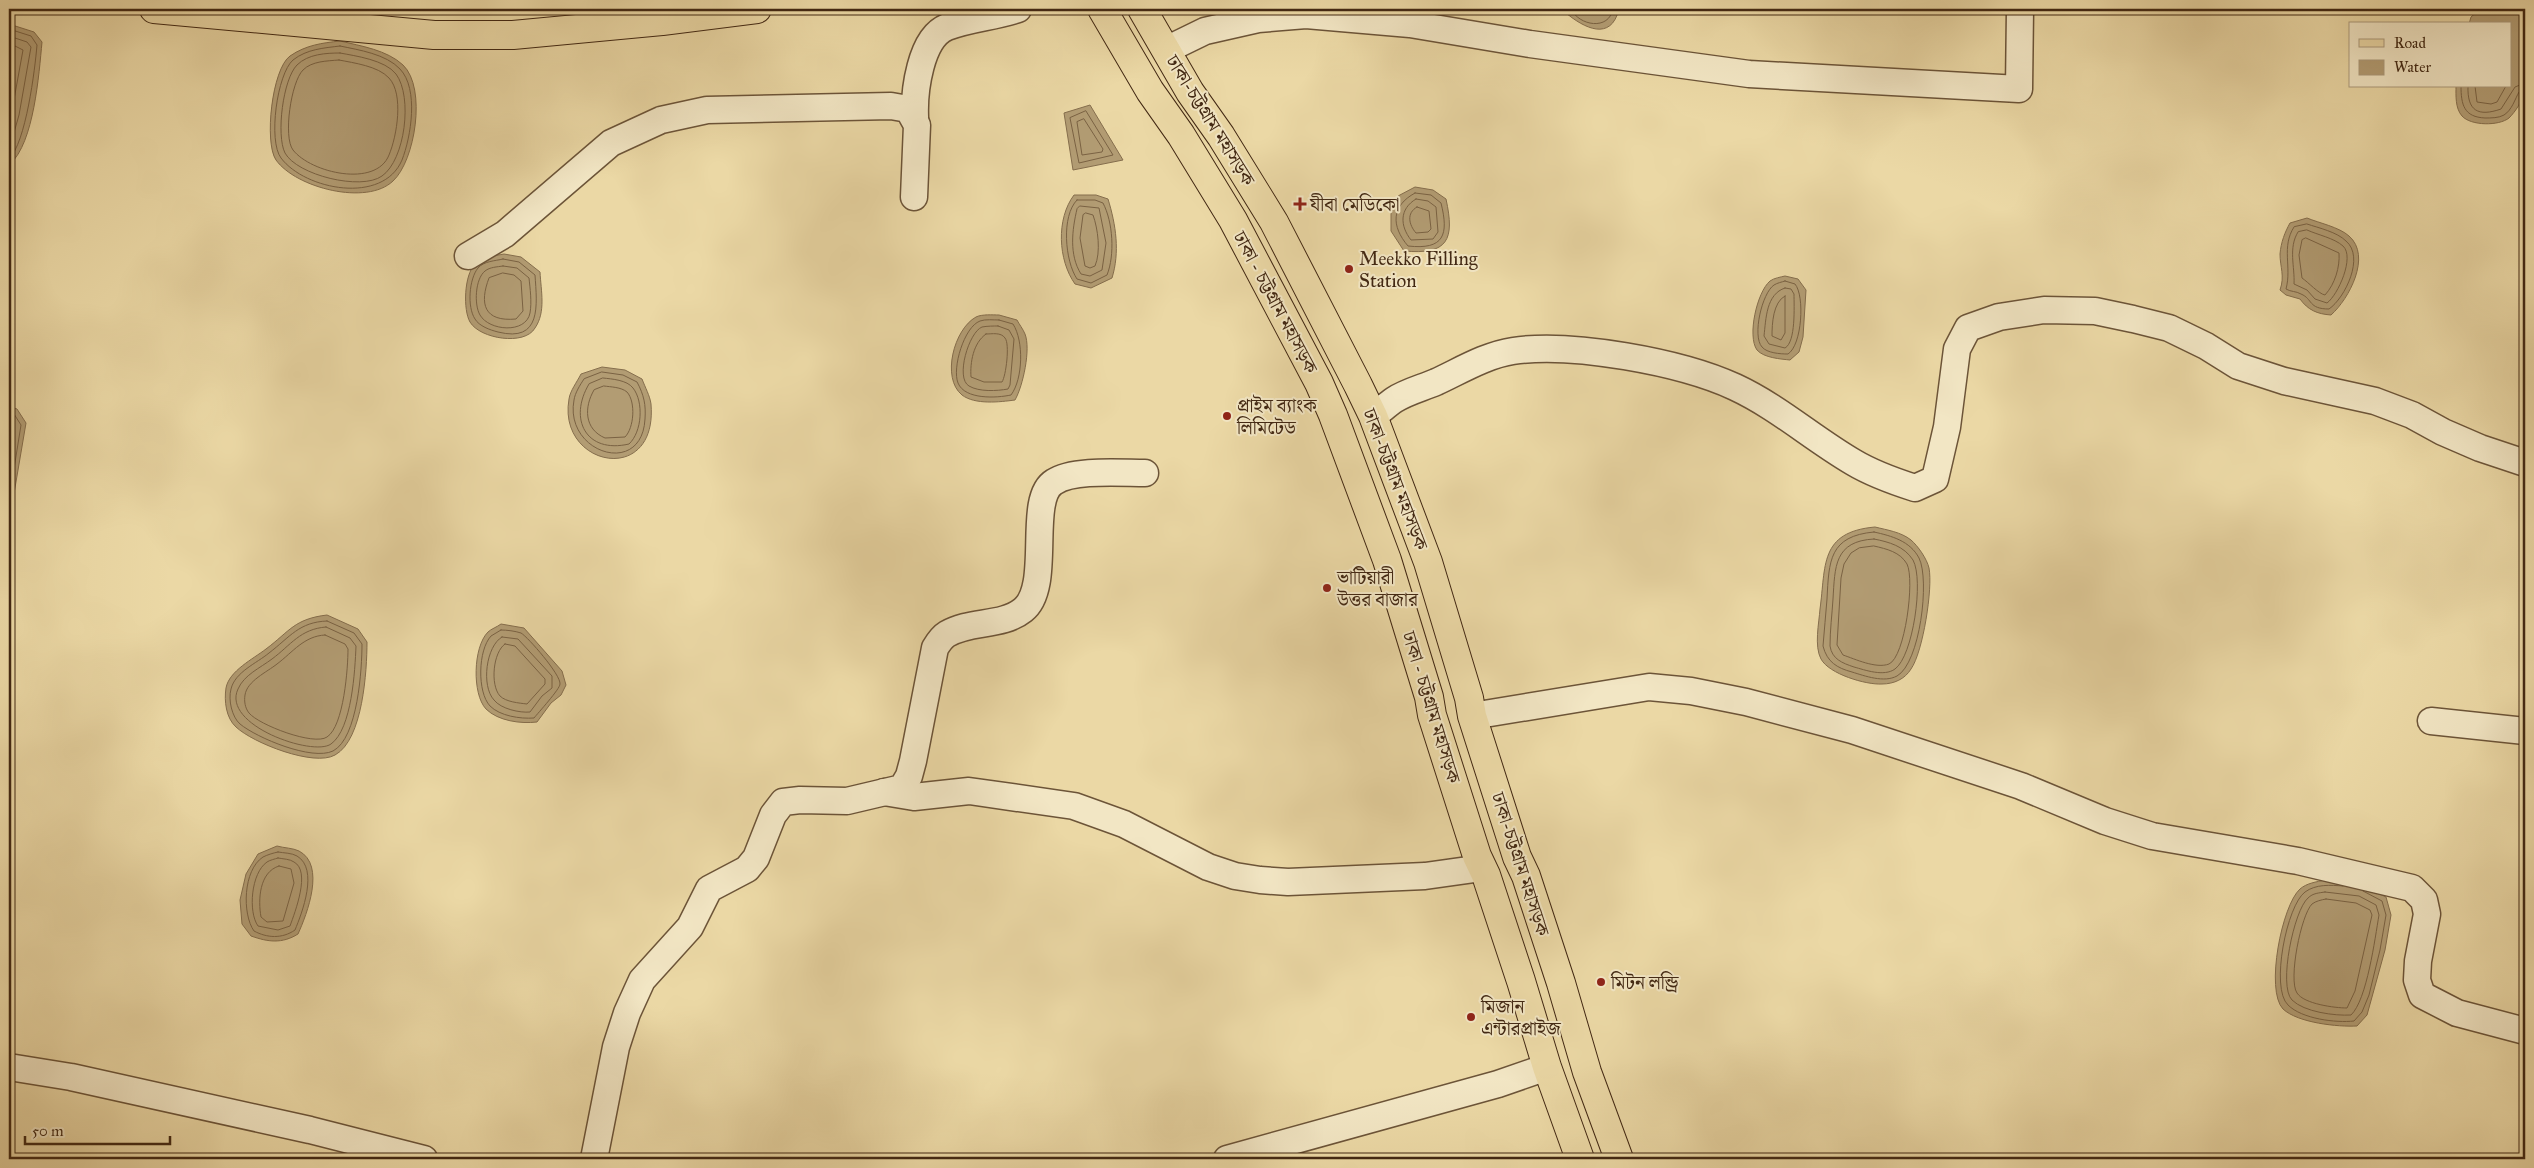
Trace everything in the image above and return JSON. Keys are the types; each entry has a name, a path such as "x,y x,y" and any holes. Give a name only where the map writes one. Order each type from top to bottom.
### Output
{"main road":[{"path":"154,9 434,35 532,33 662,21 757,9"},
{"name":"ঢাকা - চট্টগ্রাম মহাসড়ক","path":"1102,9 1150,91 1181,135 1234,220 1333,415 1387,560 1429,697 1432,715 1521,981 1547,1067 1580,1159"},
{"name":"ঢাকা-চট্টগ্রাম মহাসড়ক","path":"1142,9 1190,92 1227,144 1274,222 1373,416 1428,562 1469,698 1472,716 1517,858 1526,876 1588,1072 1619,1159"}],"street":[{"path":"914,196 917,87 925,54 930,43 940,31 963,22 999,16 1018,9"},
{"path":"1166,50 1205,31 1258,19 1306,15 1410,24 1530,44 1749,74 2019,89 2020,9"},
{"path":"468,256 505,234 611,143 661,120 707,110 891,106 908,109 915,117"},
{"path":"1373,416 1395,400 1470,366 1512,351 1555,350 1595,353 1640,359 1695,372 1734,386 1779,411 1852,462 1882,478 1915,488 1935,479 1947,427 1957,349 1968,328 1999,318 2044,310 2094,311 2169,328 2206,346 2238,366 2284,380 2375,401 2412,415 2480,448 2525,463"},
{"path":"594,1159 616,1047 627,1013 642,980 690,927 708,889 747,869 756,858 773,815 782,802 800,800 847,801 902,788 909,776 934,648 946,634 963,627 1008,618 1023,610 1033,600 1037,584 1040,527 1046,489 1055,481 1075,476 1144,472"},
{"path":"1472,716 1650,687 1692,691 1746,702 1852,730 2021,786 2067,806 2152,836 2298,861 2412,888 2424,900 2427,914 2418,961 2417,980 2422,995 2457,1013 2525,1031"},
{"path":"2431,721 2525,732"},
{"path":"884,792 914,797 969,791 1008,795 1074,806 1124,824 1208,867 1235,876 1260,880 1288,882 1425,876 1482,868"},
{"path":"9,1067 71,1077 310,1130 424,1159"},
{"path":"1227,1159 1498,1084 1547,1067"}],"water":[{"path":"1566,9 1619,9 1610,26 1596,29 1573,18 1566,13"},
{"path":"2480,9 2522,9 2525,11 2527,65 2525,92 2514,112 2504,121 2492,124 2472,122 2462,116 2458,109 2456,88 2512,88 2512,22 2470,22 2471,17"},
{"path":"9,24 34,32 42,42 37,89 30,125 25,141 10,164"},
{"path":"340,41 373,49 397,60 403,65 410,76 415,90 416,107 412,142 401,171 393,181 381,188 367,192 350,193 315,186 299,179 286,170 276,160 272,151 270,123 274,90 284,63 290,56 302,49"},
{"path":"1090,105 1123,160 1073,170 1064,113"},
{"path":"1415,187 1433,190 1446,199 1449,213 1448,235 1445,242 1439,247 1419,252 1404,251 1391,231 1391,212 1398,196"},
{"path":"1074,195 1096,195 1108,199 1113,219 1116,238 1116,258 1112,278 1091,288 1075,284 1069,274 1062,252 1061,240 1064,216"},
{"path":"2307,218 2345,233 2356,244 2358,266 2355,277 2345,299 2331,315 2313,311 2300,299 2286,295 2280,290 2282,276 2280,254 2285,234 2290,223"},
{"path":"504,254 521,257 540,272 541,315 530,334 522,337 502,338 483,333 470,322 466,309 467,284 471,269 482,259"},
{"path":"1785,276 1798,279 1806,290 1803,337 1799,352 1790,360 1773,358 1760,353 1754,343 1753,335 1755,314 1761,294 1770,281"},
{"path":"999,315 1017,320 1027,341 1027,358 1018,394 1015,400 981,402 967,398 956,387 952,377 951,366 956,342 968,323 976,317"},
{"path":"602,367 625,370 642,379 649,395 651,404 649,430 639,448 625,457 608,458 592,452 578,440 569,422 569,399 581,374"},
{"path":"9,406 17,409 26,423 9,523"},
{"path":"1875,527 1898,533 1911,540 1926,561 1930,577 1926,620 1915,661 1906,676 1886,684 1867,683 1840,674 1821,659 1817,641 1823,579 1829,554 1835,544 1844,536 1857,530"},
{"path":"327,615 358,629 367,642 362,703 352,735 344,747 335,755 325,758 299,756 269,746 236,727 226,709 225,698 226,688 232,676 242,666 293,627 307,619"},
{"path":"501,624 524,628 562,671 566,685 561,695 551,703 537,722 517,722 503,719 491,713 481,702 478,693 476,671 479,648 488,632"},
{"path":"277,846 297,850 307,858 312,867 313,878 306,915 298,934 281,941 263,940 251,936 242,924 240,900 246,874 258,854"},
{"path":"2325,880 2363,886 2386,897 2391,915 2385,950 2367,1015 2357,1026 2329,1025 2298,1018 2283,1009 2278,999 2276,967 2278,948 2287,912 2293,898 2300,889 2309,884"}],"place":[{"name":"যীবা মেডিকো","path":"1300,204"},
{"name":"Meekko Filling Station","path":"1349,269"},
{"name":"প্রাইম ব্যাংক লিমিটেড","path":"1227,416"},
{"name":"ভাটিয়ারী উত্তর বাজার","path":"1327,588"},
{"name":"মিটন লন্ড্রি","path":"1601,982"},
{"name":"মিজান এন্টারপ্রাইজ","path":"1471,1017"}]}
